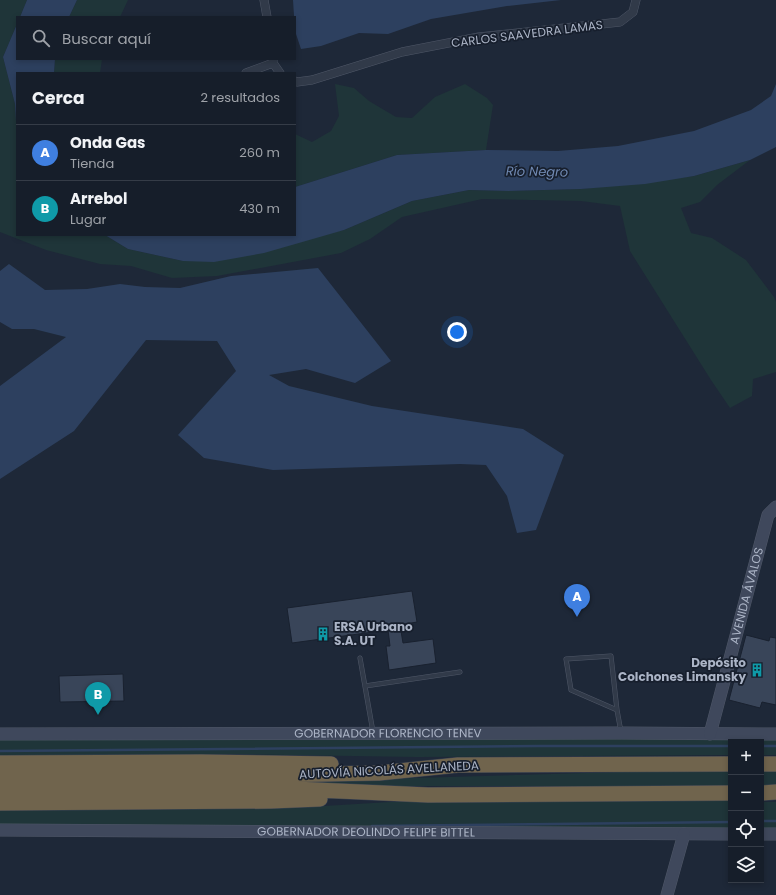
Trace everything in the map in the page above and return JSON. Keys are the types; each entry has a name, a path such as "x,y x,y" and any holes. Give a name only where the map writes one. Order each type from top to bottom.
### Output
{"highway":[{"path":"0,763 201,762 458,765"},
{"name":"AUTOVÍA NICOLÁS AVELLANEDA","path":"0,776 364,773 458,765 728,764"},
{"path":"764,764 776,764"},
{"name":"AUTOVÍA NICOLÁS AVELLANEDA","path":"0,788 272,788 428,795 728,793"},
{"path":"764,792 776,792"},
{"path":"0,803 271,801 428,795"}],"street":[{"path":"264,0 267,16"},
{"name":"CARLOS SAAVEDRA LAMAS","path":"296,82 312,80 402,52 480,37 620,22 633,12 636,0"},
{"path":"248,72 273,61 279,72"},
{"name":"AVENIDA ÁVALOS","path":"710,734 768,515 776,507"},
{"name":"GOBERNADOR FLORENCIO TENEV","path":"0,734 776,734"},
{"name":"GOBERNADOR DEOLINDO FELIPE BITTEL","path":"0,830 728,834"},
{"path":"667,895 684,834"},
{"path":"764,834 776,834"}],"lane":[{"path":"617,710 571,690 566,659 611,656 621,733"},
{"path":"360,658 373,734"},
{"path":"365,686 460,672"}],"green space":[{"path":"0,0 27,0 20,16 16,16 16,26 3,57 15,104 16,236 107,236 128,249 183,261 344,230 412,201 469,190 508,191 581,189 694,176 750,160 717,185 700,202 681,208 691,233 712,238 746,260 774,297 776,302 776,372 753,379 752,396 730,408 630,251 620,206 581,201 482,199 402,217 370,239 341,253 217,276 172,278 131,266 100,264 46,250 0,232"},
{"path":"77,0 128,0 120,16 69,16"},
{"path":"55,60 102,60 100,72 54,72"},
{"path":"335,84 354,88 369,101 396,117 412,118 435,97 465,84 487,98 493,105 486,150 397,155 296,187 296,134 312,142 331,131 339,116"},
{"path":"776,738 776,755 764,755 764,739 728,739 728,755 417,757 214,754 0,756 0,740"},
{"path":"776,770 776,785 764,785 764,771"},
{"path":"655,771 728,771 728,786 399,786 272,782"},
{"path":"406,801 728,801 728,829 0,827 0,809 308,807"},
{"path":"764,802 776,802 776,829 764,829"}],"water":[{"path":"27,0 77,0 69,16 20,16"},
{"path":"293,0 561,0 507,6 431,19 388,34 359,33 321,46 301,49 296,34 296,16 294,16"},
{"path":"16,26 16,60 55,60 54,72 16,72 16,120 15,104 3,57"},
{"name":"Río Negro","path":"776,84 776,147 750,160 694,176 645,184 581,189 508,191 469,190 412,201 344,230 264,253 214,262 183,261 128,249 107,236 296,236 296,187 397,155 486,150 558,151 618,146 694,131 751,110 771,96"},
{"path":"9,264 45,290 87,289 120,284 145,287 180,288 231,276 318,268 391,361 355,383 306,369 269,375 289,386 372,406 523,429 564,455 536,530 517,533 507,496 486,465 460,464 273,470 204,458 178,435 236,371 217,341 146,340 74,431 0,479 0,386 66,337 34,329 12,329 0,322 0,271"}],"building":[{"name":"ERSA Urbano S.A. UT","path":"412,591 417,622 400,625 403,643 433,639 436,663 389,670 386,646 390,646 388,630 292,643 287,608"},
{"name":"Depósito Colchones Limansky","path":"746,635 769,641 770,637 776,638 776,705 762,702 760,708 729,700"},
{"path":"123,674 124,701 60,702 59,676"}],"waterway":[{"path":"0,751 539,746 728,746"},
{"path":"764,746 776,746"},
{"path":"764,821 776,821"},
{"path":"372,826 728,822"}],"place":[{"name":"Onda Gas","path":"577,617"},
{"name":"ERSA Urbano S.A. UT","path":"323,634"},
{"name":"Depósito Colchones Limansky","path":"757,670"},
{"name":"Arrebol","path":"98,715"}]}
